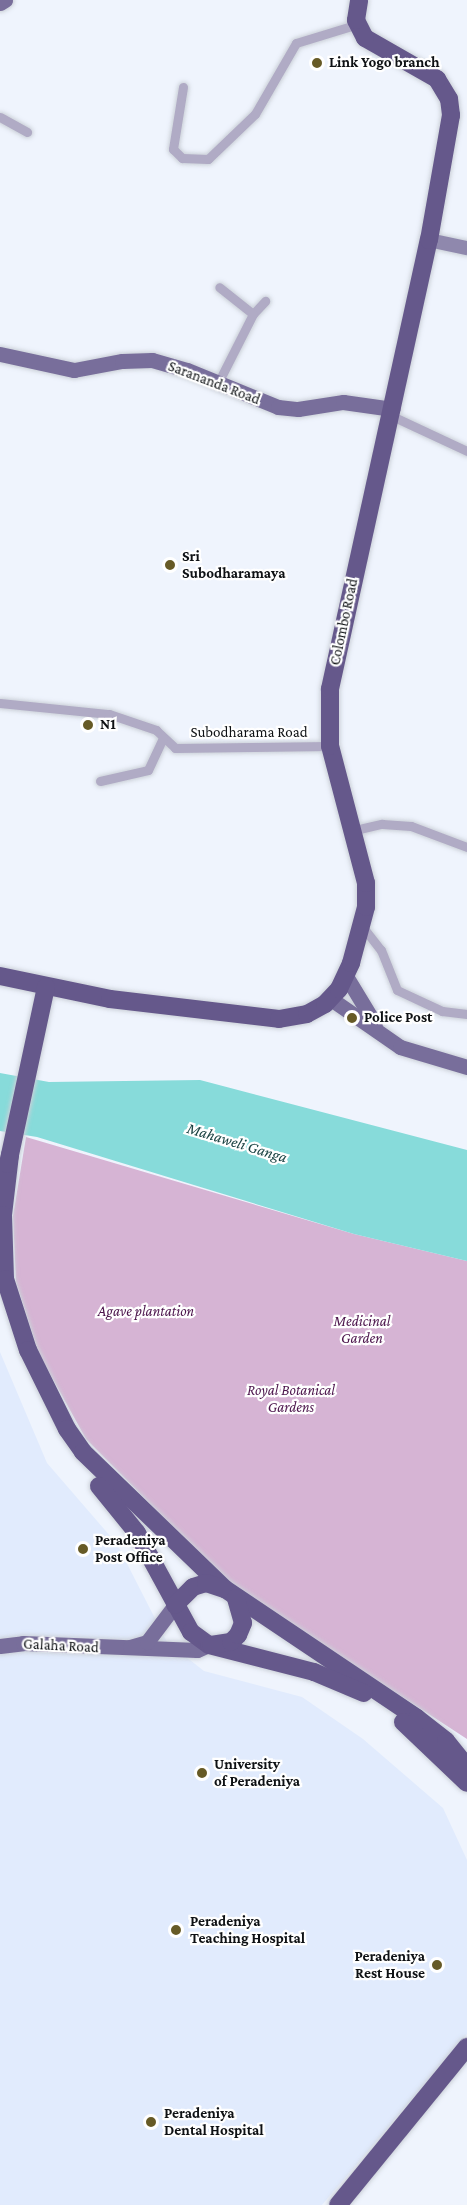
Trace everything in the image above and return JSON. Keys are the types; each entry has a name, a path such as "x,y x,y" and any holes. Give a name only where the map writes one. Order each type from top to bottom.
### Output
{"highway":[{"path":"358,0 358,24"},
{"name":"Colombo Road","path":"0,976 46,987 269,1019 307,1014 331,999 346,976 362,926 366,883 355,830 330,746 333,670 392,412 450,134 449,99 431,74 370,42 358,24"},
{"path":"0,1193 46,987"},
{"path":"10,1155 3,1215 5,1279 18,1326 48,1394 67,1429 101,1472 230,1593 417,1718 446,1742 467,1767"},
{"path":"0,1301 23,1366 45,1412 71,1452 137,1533 191,1632 209,1645 348,1684 390,1711 467,1783"},
{"path":"175,1605 193,1587 206,1583 230,1593 243,1623 238,1635 231,1642 209,1645"},
{"path":"338,2205 467,2047"}],"main road":[{"path":"0,3 5,0"},
{"name":"Sarananda Road","path":"0,354 74,370 122,361 152,360 287,408 343,402 392,412"},
{"path":"346,976 380,1032"},
{"path":"331,999 411,1053 467,1066"},
{"name":"Galaha Road","path":"122,1649 147,1642 175,1605"},
{"name":"Galaha Road","path":"0,1646 23,1643 122,1649 196,1650 209,1645"}],"street":[{"path":"183,87 173,149 182,158 208,159 255,114 297,43 358,24"},
{"path":"0,117 27,132"},
{"path":"429,240 467,248"},
{"path":"219,287 253,314"},
{"path":"218,383 253,314 265,301"},
{"path":"392,412 467,451"},
{"name":"Subodharama Road","path":"0,703 109,714 143,724 175,748 330,746"},
{"path":"100,781 148,770 163,738"},
{"path":"355,830 382,824 411,826 467,846"},
{"path":"362,926 381,950 397,990 442,1011 467,1014"}],"shaded area":[{"name":"University of Peradeniya","path":"0,1352 47,1463 117,1544 167,1642 204,1671 302,1697 363,1739 443,1808 467,1860 467,2034 322,2205 0,2205"}],"green space":[{"name":"Royal Botanical Gardens","path":"26,1137 354,1234 467,1261 467,1739 232,1586 86,1439 39,1354 16,1282 13,1216"}],"water":[{"name":"Mahaweli Ganga","path":"0,1073 49,1082 200,1080 467,1150 467,1261 354,1234 37,1137 0,1131"}],"place":[{"name":"Link Yogo branch","path":"317,63"},
{"name":"Sri Subodharamaya","path":"170,565"},
{"name":"N1","path":"88,725"},
{"name":"Police Post","path":"352,1018"},
{"name":"Peradeniya Post Office","path":"83,1549"},
{"name":"University of Peradeniya","path":"202,1773"},
{"name":"Peradeniya Teaching Hospital","path":"176,1930"},
{"name":"Peradeniya Rest House","path":"437,1965"},
{"name":"Peradeniya Dental Hospital","path":"151,2122"}],"park label":[{"name":"Agave plantation","path":"146,1312"},
{"name":"Medicinal Garden","path":"362,1330"}]}
